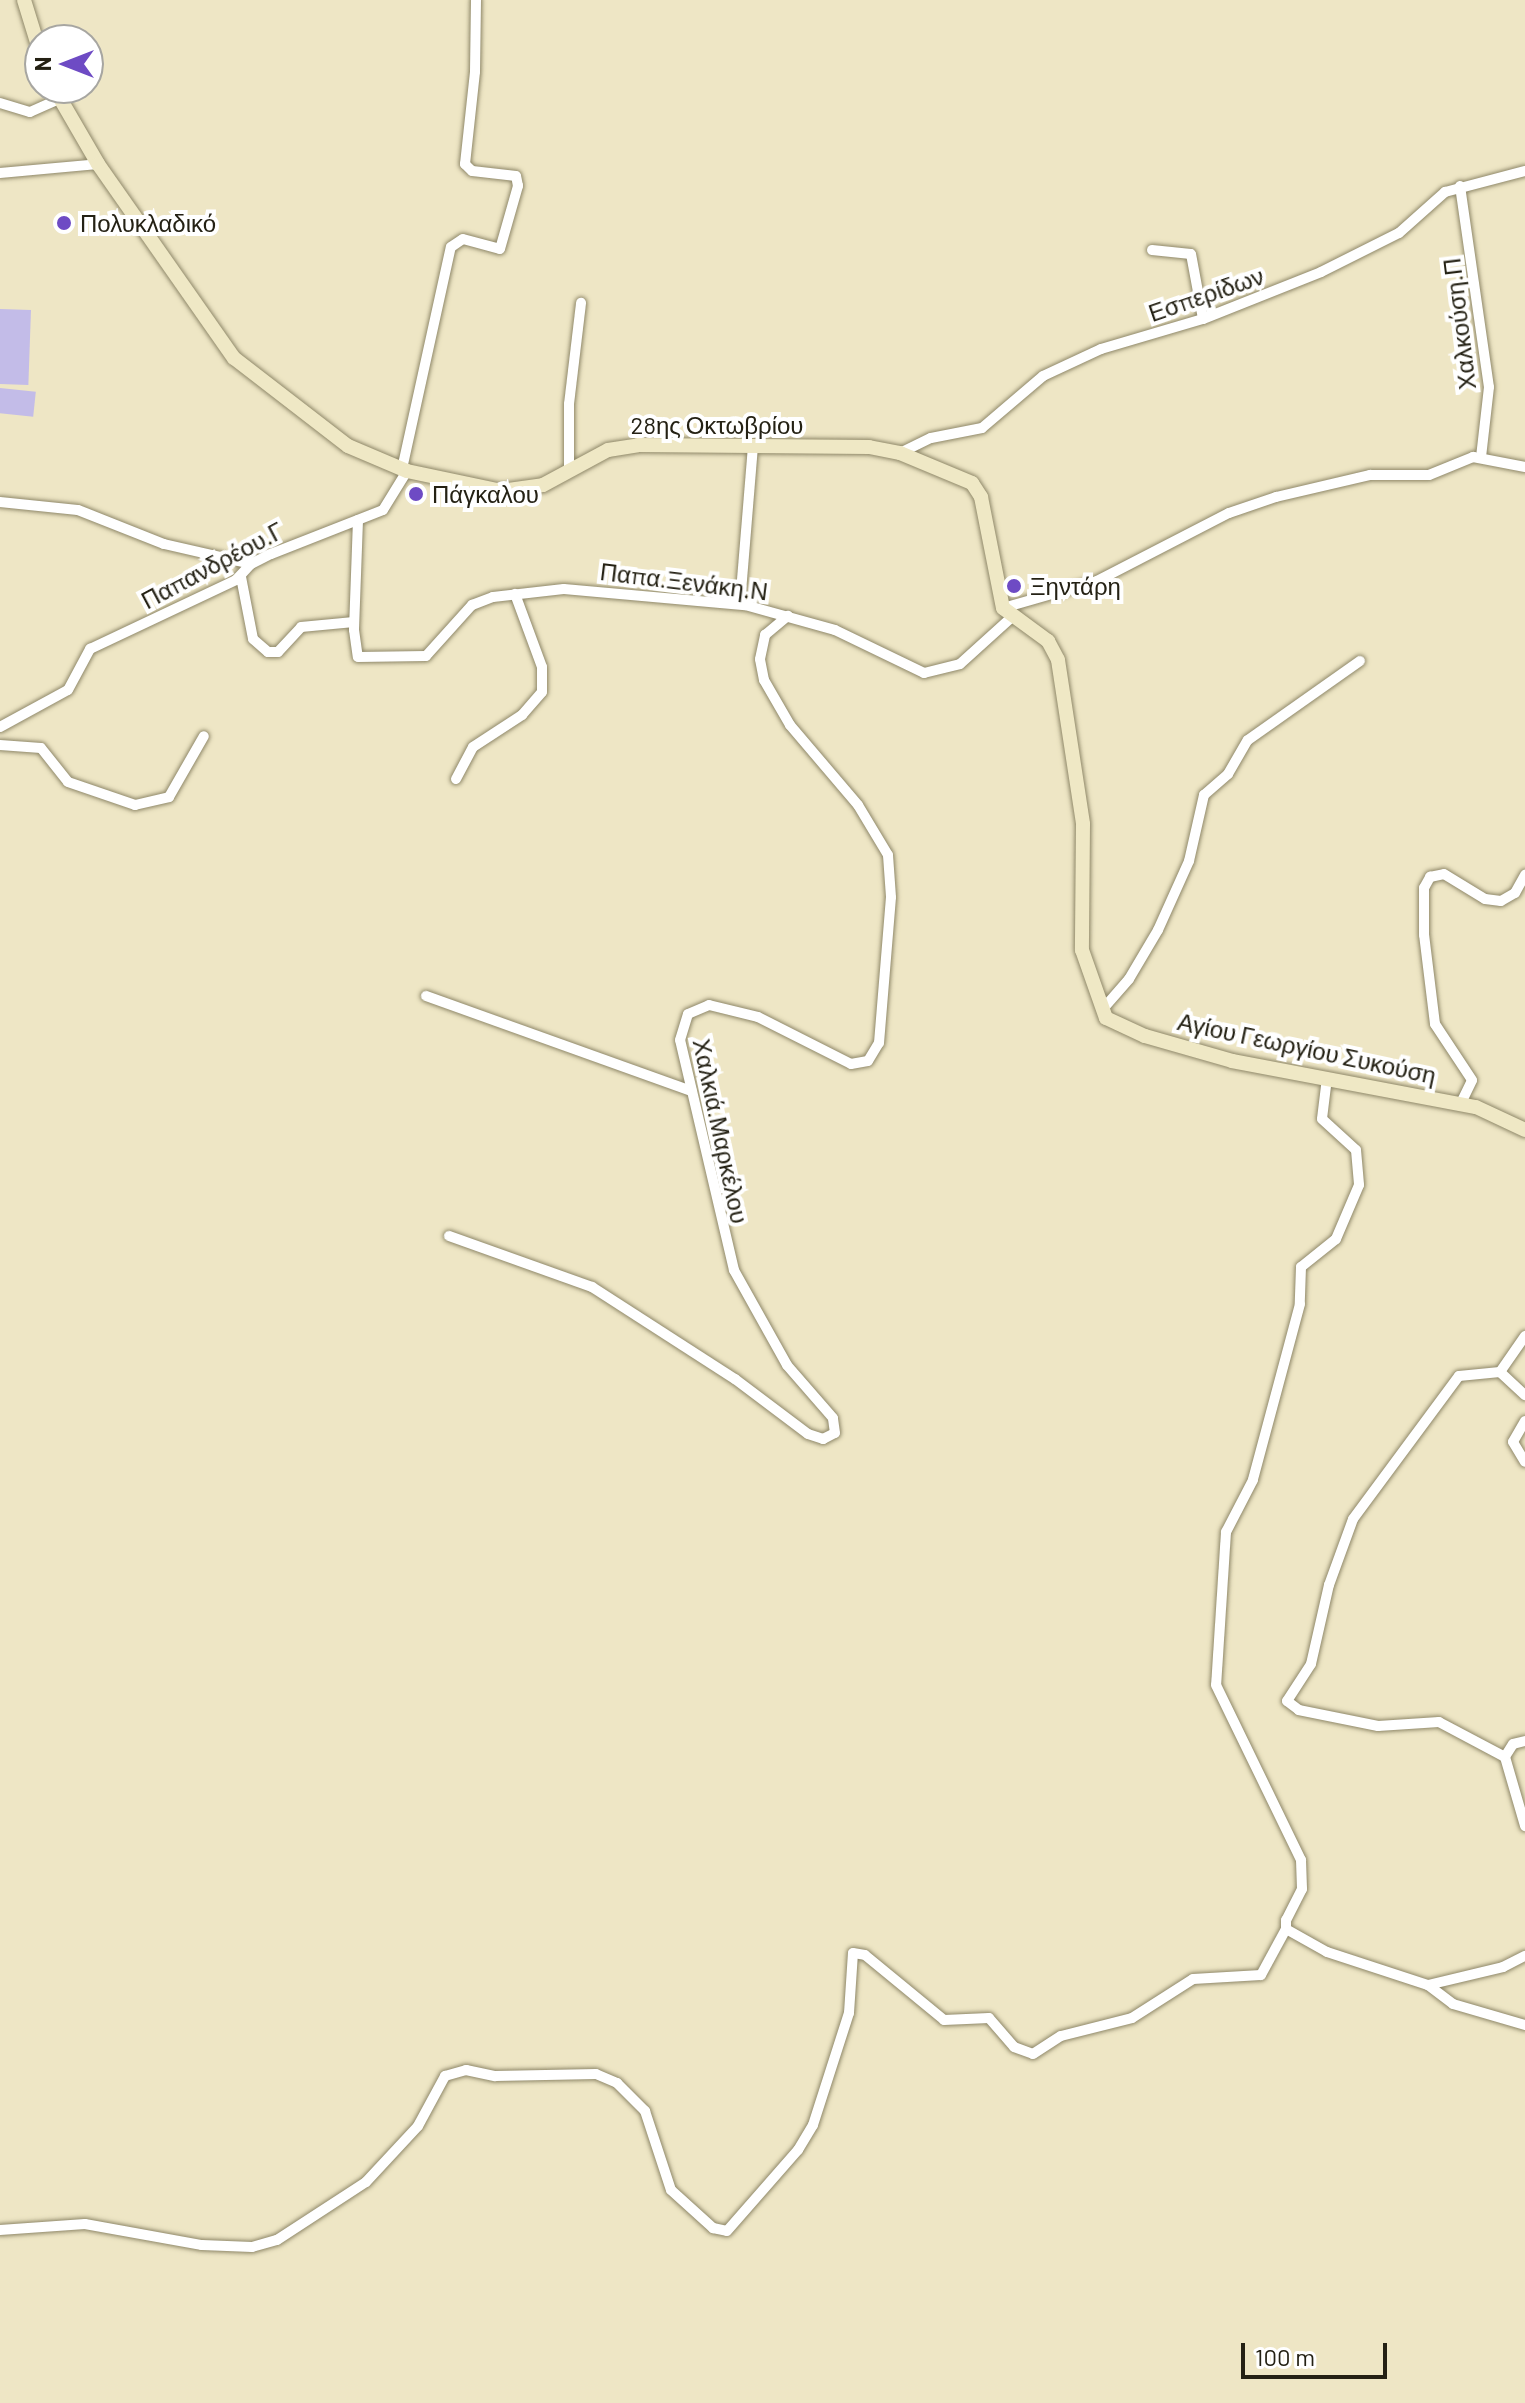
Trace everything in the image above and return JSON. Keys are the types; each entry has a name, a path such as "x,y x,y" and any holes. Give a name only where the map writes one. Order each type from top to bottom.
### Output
{"main road":[{"path":"24,0 31,24"},
{"name":"28ης Οκτωβρίου","path":"62,104 98,164 240,365 348,446 404,470 514,491 547,483 569,470 626,446 869,447 900,453"},
{"path":"900,453 979,492 1007,612 1048,641 1058,660 1083,824 1082,950 1102,1010"},
{"name":"Αγίου Γεωργίου Συκούση","path":"1102,1010 1113,1024 1232,1061 1461,1103 1525,1130"}],"street":[{"name":"Παπανδρέου.Γ","path":"0,727 68,690 90,649 241,577 251,564 387,508 404,470 451,247 463,239 500,249 517,190 516,176 472,171 465,164 475,72 476,0"},
{"path":"0,103 30,112 42,104"},
{"path":"0,173 98,164"},
{"name":"Εσπερίδων","path":"900,453 931,438 982,428 1043,376 1089,354 1278,292 1399,233 1436,198 1460,186 1525,171"},
{"name":"Χαλκούση.Π","path":"1460,186 1489,387 1481,457"},
{"path":"1152,250 1191,254 1203,319"},
{"path":"569,470 569,404 581,303"},
{"path":"740,604 753,445"},
{"path":"1007,612 1097,581 1250,505 1357,477 1418,477 1481,457 1525,467"},
{"path":"0,502 78,510 164,544 251,564"},
{"path":"241,577 253,639 268,652 278,652 296,629 354,622 358,520"},
{"name":"Παπα.Ξενάκη.Ν","path":"354,622 358,657 393,660 426,656 472,605 515,594 592,589 740,604 788,616 858,639 924,673 960,664 1007,612"},
{"path":"456,779 473,747 522,715 542,692 539,656 515,594"},
{"name":"Χαλκιά.Μαρκέλου","path":"449,1236 592,1287 735,1379 808,1434 833,1436 833,1418 787,1365 734,1270 680,1032 688,1014 699,1006 746,1013 851,1064 868,1061 879,1043 891,897 888,855 858,805 790,725 764,680 760,659 765,635 788,616"},
{"path":"1102,1010 1129,979 1158,930 1189,861 1204,795 1228,774 1248,740 1360,661"},
{"path":"0,745 41,748 68,782 135,805 169,797 204,736"},
{"path":"1461,1103 1472,1080 1435,1024 1424,935 1424,888 1430,877 1444,874 1485,899 1501,901 1515,893 1525,875"},
{"path":"426,996 692,1091"},
{"path":"0,2230 85,2224 228,2247 277,2240 366,2182 418,2126 445,2076 466,2070 495,2076 596,2074 617,2083 645,2111 671,2190 713,2228 727,2231 798,2150 813,2125 844,2034 849,1962 855,1952 939,2017 948,2021 989,2018 1014,2047 1033,2054 1061,2036 1132,2018 1193,1979 1261,1975 1286,1929 1286,1920 1302,1889 1301,1860 1219,1694 1215,1667 1226,1532 1253,1480 1300,1304 1301,1267 1336,1239 1359,1185 1356,1150 1322,1119 1327,1078"},
{"path":"1500,1372 1525,1336"},
{"path":"1525,1395 1500,1372 1459,1376 1353,1519 1329,1585 1311,1664 1287,1701 1299,1710 1378,1726 1439,1722 1505,1757 1525,1826"},
{"path":"1525,1421 1513,1442 1525,1462"},
{"path":"1505,1757 1513,1744 1525,1741"},
{"path":"1286,1929 1327,1952 1428,1985 1453,2004 1525,2025"},
{"path":"1428,1985 1503,1967 1525,1956"}],"shaded area":[{"path":"0,309 31,310 28,385 0,384"},
{"path":"0,388 36,392 33,417 0,413"}],"place":[{"name":"Πολυκλαδικό","path":"64,223"},
{"name":"Πάγκαλου","path":"416,494"},
{"name":"Ξηντάρη","path":"1014,586"}]}
